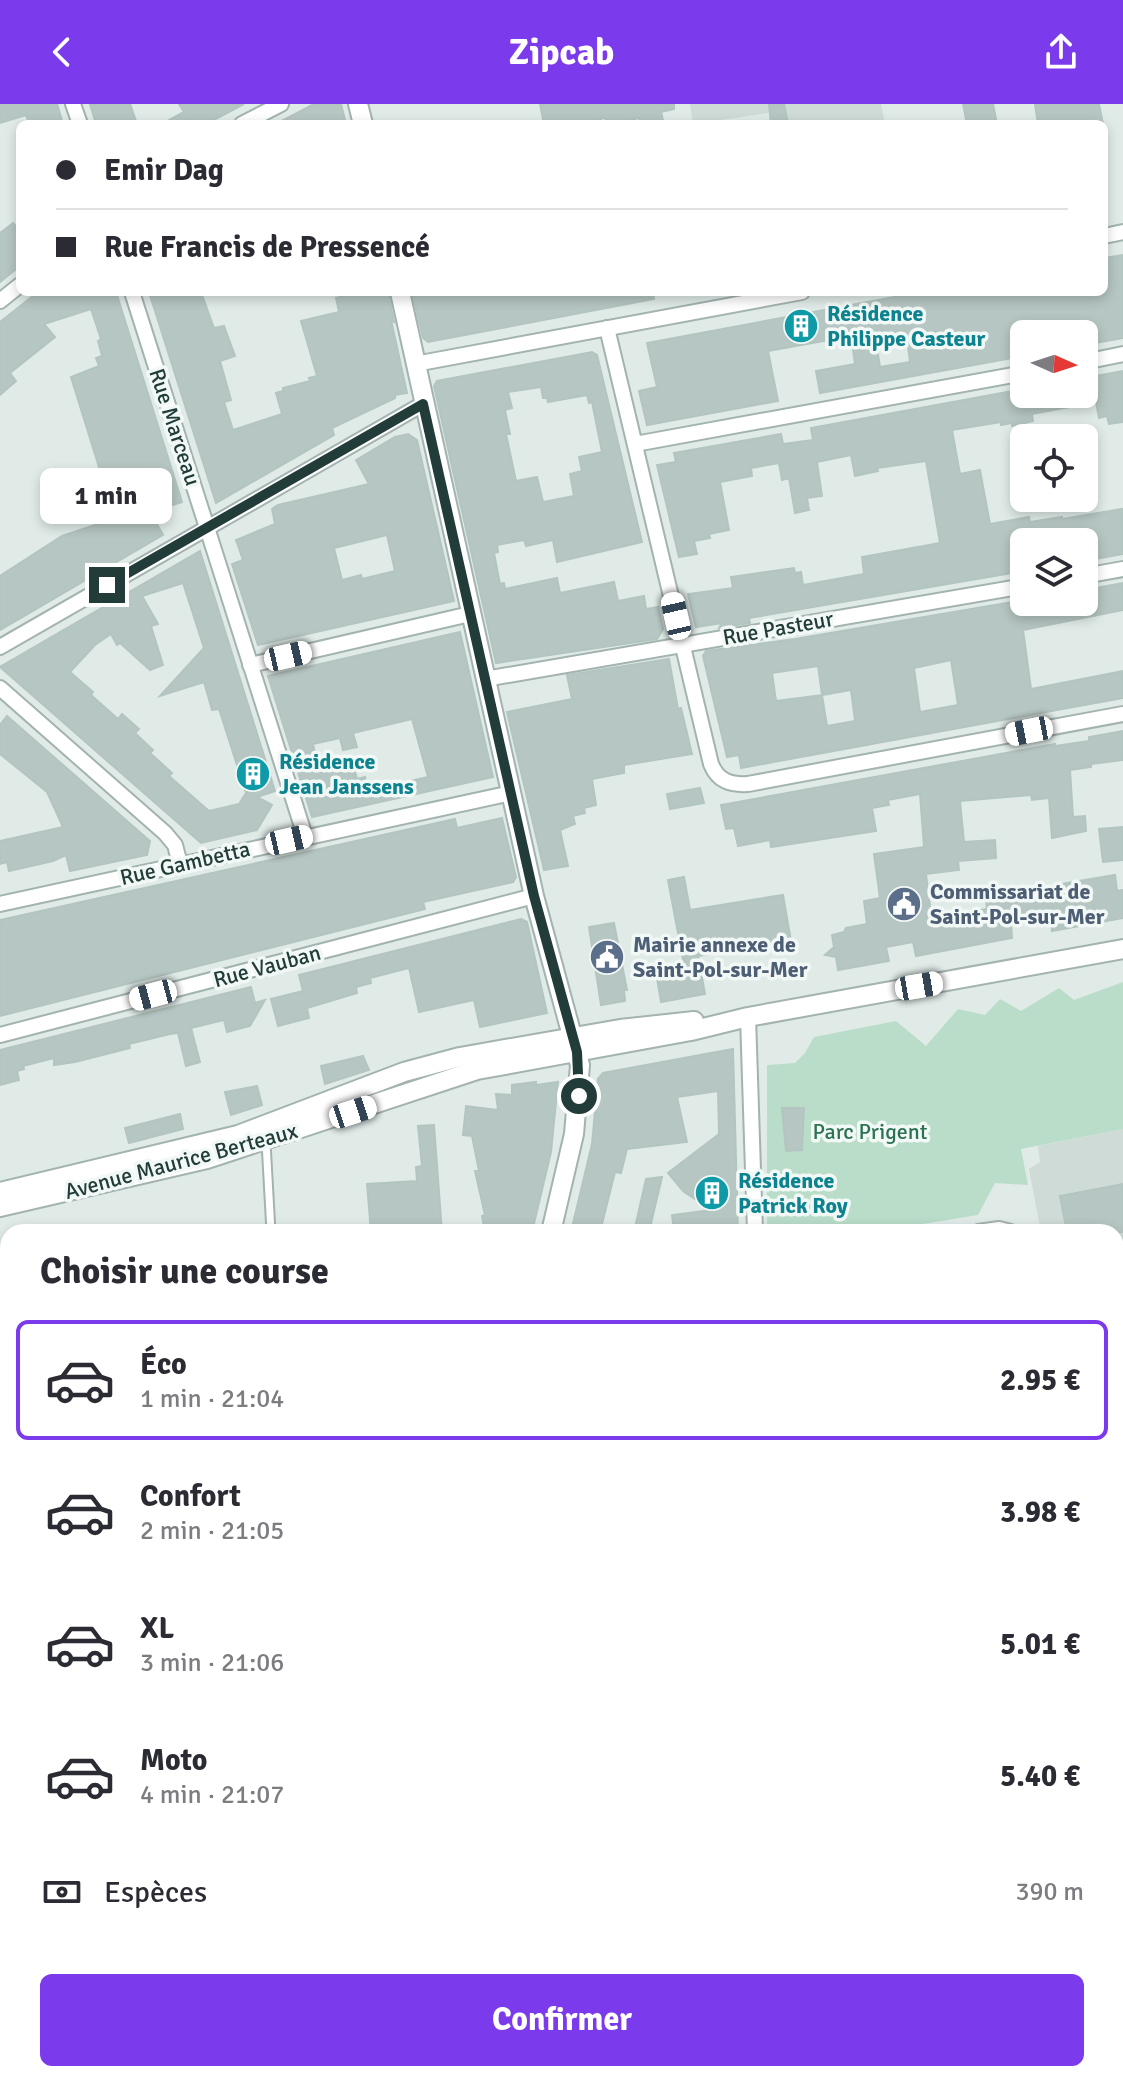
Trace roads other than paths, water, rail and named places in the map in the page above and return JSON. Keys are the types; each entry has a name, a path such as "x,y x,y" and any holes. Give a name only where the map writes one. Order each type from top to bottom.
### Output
{"street":[{"path":"250,120 281,104"},
{"path":"0,301 16,288"},
{"name":"Rue Marceau","path":"133,296 305,836"},
{"path":"401,296 534,896 575,1044 580,1078 576,1124 553,1224"},
{"path":"415,364 780,296"},
{"path":"607,328 711,764 721,779 729,783 748,784 1123,714"},
{"path":"1098,359 1123,354"},
{"path":"635,444 1010,376"},
{"path":"0,647 423,404"},
{"path":"1098,573 1123,569"},
{"name":"Rue Pasteur","path":"485,679 1010,588"},
{"path":"250,665 470,614"},
{"path":"0,688 165,833 175,845 180,864"},
{"name":"Rue Gambetta","path":"0,904 511,793"},
{"name":"Rue Vauban","path":"0,1035 534,896"},
{"name":"Avenue Maurice Berteaux","path":"0,1207 180,1166 265,1134 575,1044 691,1031 740,1018 1123,949"},
{"path":"740,1018 754,1224"},
{"name":"Avenue Maurice Berteaux","path":"0,1192 265,1134"}],"lane":[{"path":"265,1134 271,1224"}],"place":[{"name":"Résidence Philippe Casteur","path":"801,326"},
{"name":"Résidence Jean Janssens","path":"253,774"},
{"name":"Commissariat de Saint-Pol-sur-Mer","path":"904,904"},
{"name":"Mairie annexe de Saint-Pol-sur-Mer","path":"607,957"},
{"name":"Résidence Patrick Roy","path":"712,1193"}],"park label":[{"name":"Parc Prigent","path":"870,1131"}]}
